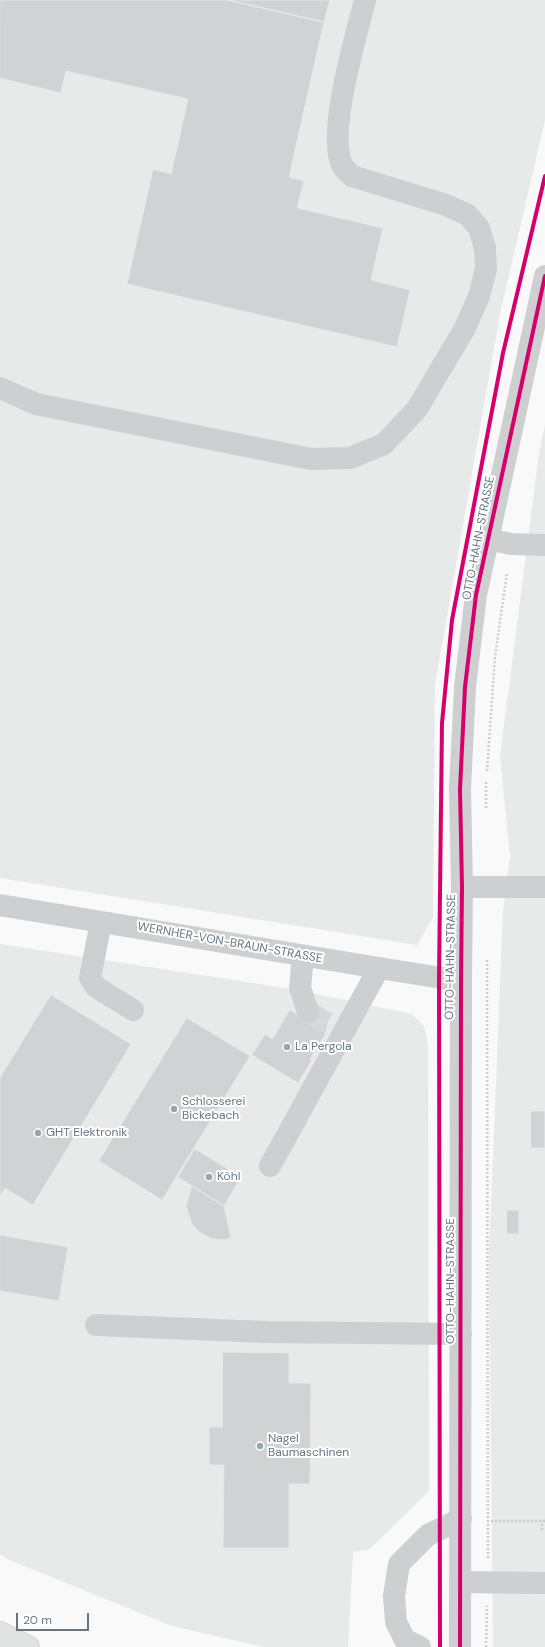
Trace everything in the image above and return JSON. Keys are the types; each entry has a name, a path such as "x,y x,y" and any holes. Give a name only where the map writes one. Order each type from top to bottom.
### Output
{"highway":[{"path":"0,1633 28,1647"}],"street":[{"path":"0,388 36,404 312,459 350,458 384,444 417,409 464,328 480,296 486,269 485,248 479,228 468,215 446,205 352,176 342,165 337,129 344,90 365,0"},
{"name":"OTTO-HAHN-STRASSE","path":"460,1647 462,887 460,789 465,687 476,595 545,276"},
{"path":"487,539 511,544 545,544"},
{"path":"462,887 545,887"},
{"name":"WERNHER-VON-BRAUN-STRASSE","path":"0,905 461,981"},
{"path":"101,922 90,978 96,987 133,1010"},
{"path":"302,956 300,988 308,1012"},
{"path":"270,1166 337,1025 379,968"},
{"path":"96,1325 266,1332 461,1334"},
{"path":"420,1647 406,1640 396,1622 394,1596 399,1564 428,1535 461,1519"},
{"path":"461,1582 488,1582 543,1577"}],"path":[{"path":"486,773 495,657 511,544"},
{"path":"486,781 486,816"},
{"path":"486,1647 488,1582 487,958"},
{"path":"488,1522 543,1521 542,1530"}],"shaded area":[{"path":"0,0 545,0 545,120 500,314 435,685 433,917 417,945 0,878"},
{"path":"545,425 545,1647 493,1647 489,1255 503,910 510,857 500,756 539,453"},
{"path":"0,944 292,989 412,1014 424,1026 428,1045 429,1491 370,1549 353,1552 348,1647 264,1647 172,1626 7,1559 0,1554"}],"building":[{"path":"0,0 228,0 324,22 289,177 304,181 297,208 383,228 371,280 410,290 397,347 127,284 153,169 171,174 188,99 66,71 61,93 0,78"},
{"path":"228,0 330,0 324,22"},
{"name":"GHT Elektronik","path":"51,995 131,1044 33,1205 5,1188 0,1197 0,1078"},
{"path":"314,1007 321,1013 329,1016 326,1033 302,1018"},
{"name":"La Pergola","path":"290,1010 326,1033 310,1059 312,1060 298,1083 252,1055 265,1034 272,1039"},
{"name":"Schlosserei Bickebach","path":"187,1018 250,1056 162,1200 99,1161"},
{"path":"531,1111 545,1111 545,1148 531,1148"},
{"name":"Köhl","path":"195,1149 241,1177 224,1206 178,1177"},
{"path":"192,1186 224,1206 231,1238 225,1240 212,1239 199,1232 192,1224 186,1206"},
{"path":"507,1210 519,1210 519,1234 507,1234"},
{"path":"0,1235 68,1247 59,1301 0,1291"},
{"name":"Nagel Baumaschinen","path":"223,1352 289,1353 289,1383 311,1383 310,1484 289,1484 289,1548 223,1548 224,1465 209,1465 209,1427 222,1427"}],"tunnel":[{"path":"308,1012 328,1024"}],"cycle path":[{"path":"440,1647 439,978 442,723 452,620 503,353 545,176"},
{"path":"460,1647 462,887 460,789 465,687 476,595 545,276"}],"place":[{"name":"La Pergola","path":"287,1047"},
{"name":"Schlosserei Bickebach","path":"174,1109"},
{"name":"GHT Elektronik","path":"38,1133"},
{"name":"Köhl","path":"209,1177"},
{"name":"Nagel Baumaschinen","path":"260,1446"}]}
